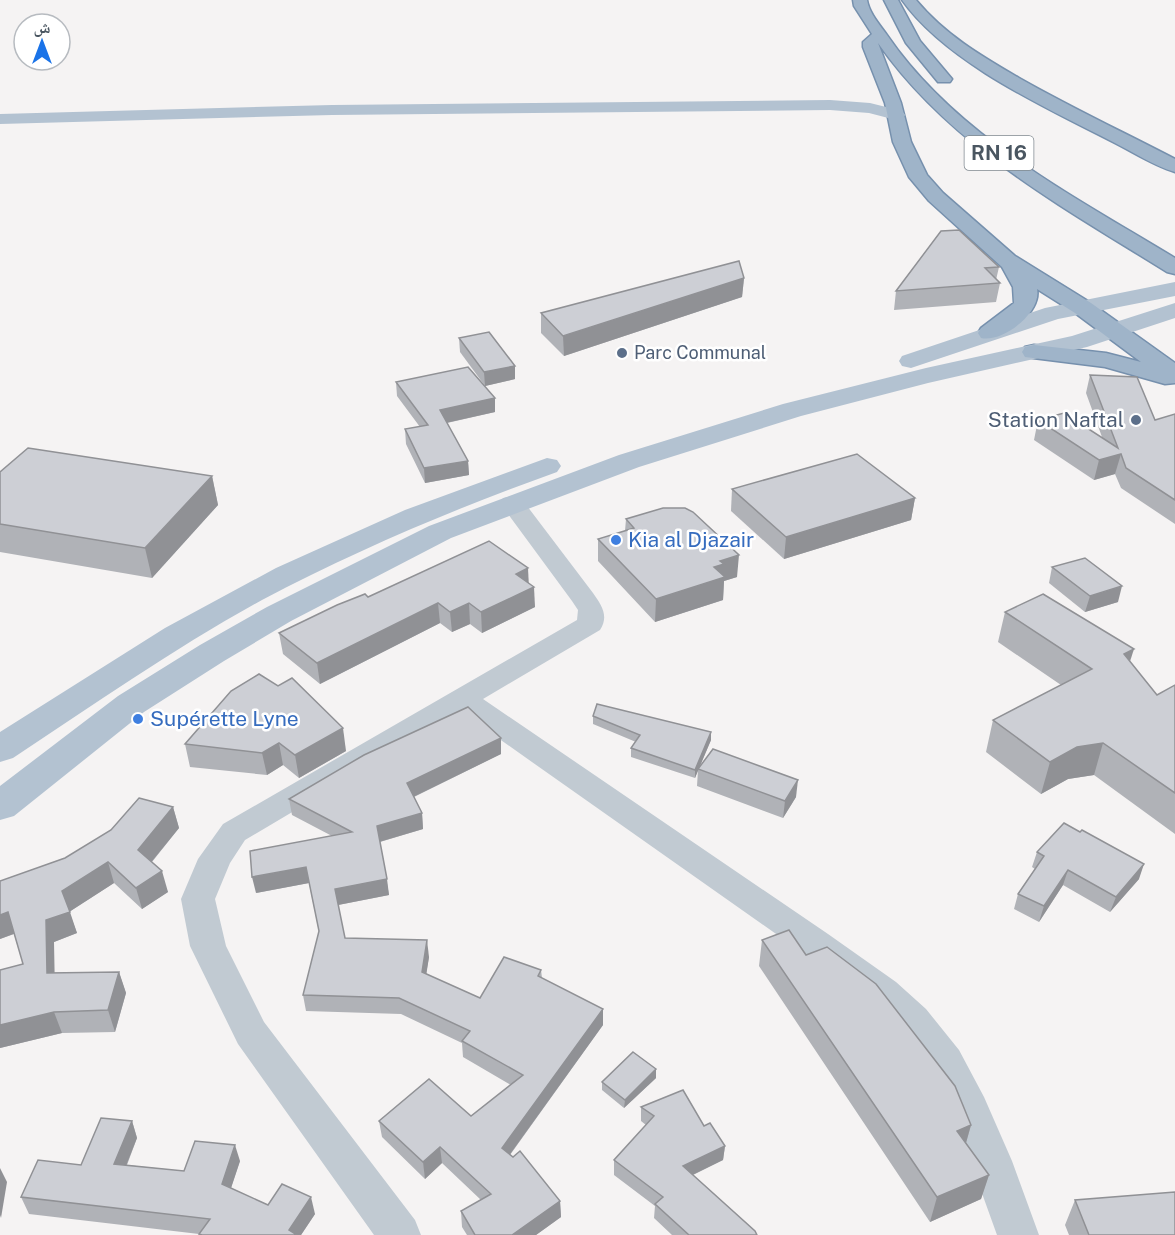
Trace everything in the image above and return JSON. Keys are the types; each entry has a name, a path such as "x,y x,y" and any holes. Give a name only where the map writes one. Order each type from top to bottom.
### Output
{"highway":[{"name":"RN 16","path":"860,0 861,6 880,35 928,95 998,153 1044,186 1175,267"},
{"path":"891,0 914,43 929,63 957,92"},
{"path":"909,0 927,22 963,51 1044,98 1175,166"},
{"path":"880,35 870,44 889,93 902,142 919,177 936,197 1007,261 1024,282 1028,294 1025,303 990,333"},
{"path":"1007,261 1117,331 1175,377"},
{"path":"1034,352 1106,360 1175,377"}],"main road":[{"path":"0,114 839,99 870,98 889,93"},
{"path":"0,119 263,109 830,105 870,108 896,115"},
{"path":"0,749 209,617 286,575 435,506 566,460 911,361 1047,315 1175,289"},
{"path":"0,806 131,704 212,653 369,566 440,532 512,503 629,461 792,410 1117,331 1175,310"},
{"path":"0,743 39,725"}],"street":[{"path":"399,1235 251,1033 208,946 198,899 215,859 234,832 590,624 591,610 584,599 512,503"},
{"path":"461,699 637,823 798,930 888,997 913,1020 931,1041 958,1085 998,1180 1018,1235"}],"building":[{"path":"959,230 999,267 985,268 1000,283 896,291 941,231"},
{"path":"739,261 744,278 563,336 541,313"},
{"path":"489,332 515,366 484,372 459,338"},
{"path":"468,367 495,398 440,410 468,461 424,468 405,429 428,425 396,382"},
{"path":"1090,375 1137,377 1155,420 1175,414 1175,500 1126,468 1121,454 1099,460 1038,420 1064,413 1118,448"},
{"path":"28,448 212,476 145,548 0,524 0,472"},
{"path":"857,454 915,498 786,537 732,489"},
{"path":"663,508 685,508 693,512 739,555 720,561 724,564 714,567 725,577 656,599 598,539 634,528 626,519"},
{"path":"489,541 528,568 516,574 534,587 481,612 469,603 450,612 438,603 317,663 279,633 337,605 365,594 368,597"},
{"path":"1085,558 1122,586 1090,596 1052,567"},
{"path":"1043,594 1134,649 1124,654 1157,695 1175,685 1175,793 1103,743 1077,747 1050,762 993,720 1092,669 1005,612"},
{"path":"259,674 278,686 292,678 343,728 295,755 279,743 262,753 185,744 231,691"},
{"path":"597,704 711,732 695,770 631,748 640,735 593,716"},
{"path":"468,707 501,738 407,783 422,813 377,826 387,879 335,889 345,938 427,940 422,972 480,998 504,957 541,970 538,976 603,1009 502,1148 513,1157 520,1151 560,1201 512,1235 475,1235 461,1211 491,1194 440,1147 423,1162 379,1121 429,1079 471,1116 523,1075 462,1041 470,1031 399,998 303,995 319,931 306,867 252,877 250,851 352,832 289,799 364,755"},
{"path":"713,749 798,780 785,801 698,769"},
{"path":"139,798 173,807 138,850 162,871 136,888 108,862 62,891 70,912 46,920 47,973 119,972 108,1010 54,1012 0,1025 0,970 23,964 8,912 0,915 0,881 65,858 111,830"},
{"path":"1064,823 1080,832 1082,830 1144,864 1116,897 1068,870 1044,906 1018,894 1044,856 1037,852"},
{"path":"789,930 806,955 827,947 876,984 955,1086 971,1125 957,1131 989,1175 937,1197 762,940"},
{"path":"633,1052 656,1069 625,1100 602,1082"},
{"path":"683,1090 704,1126 710,1123 725,1146 683,1166 757,1235 689,1235 655,1204 663,1197 614,1160 654,1116 641,1107"},
{"path":"101,1118 132,1121 114,1164 184,1171 195,1141 235,1145 222,1184 268,1205 282,1184 311,1197 289,1230 297,1235 202,1235 199,1234 210,1219 21,1197 38,1160 81,1165"},
{"path":"1175,1192 1175,1235 1089,1235 1075,1200"}],"place":[{"name":"Parc Communal","path":"622,353"},
{"name":"Station Naftal","path":"1136,420"},
{"name":"Kia al Djazair","path":"616,540"},
{"name":"Supérette Lyne","path":"138,719"}]}
